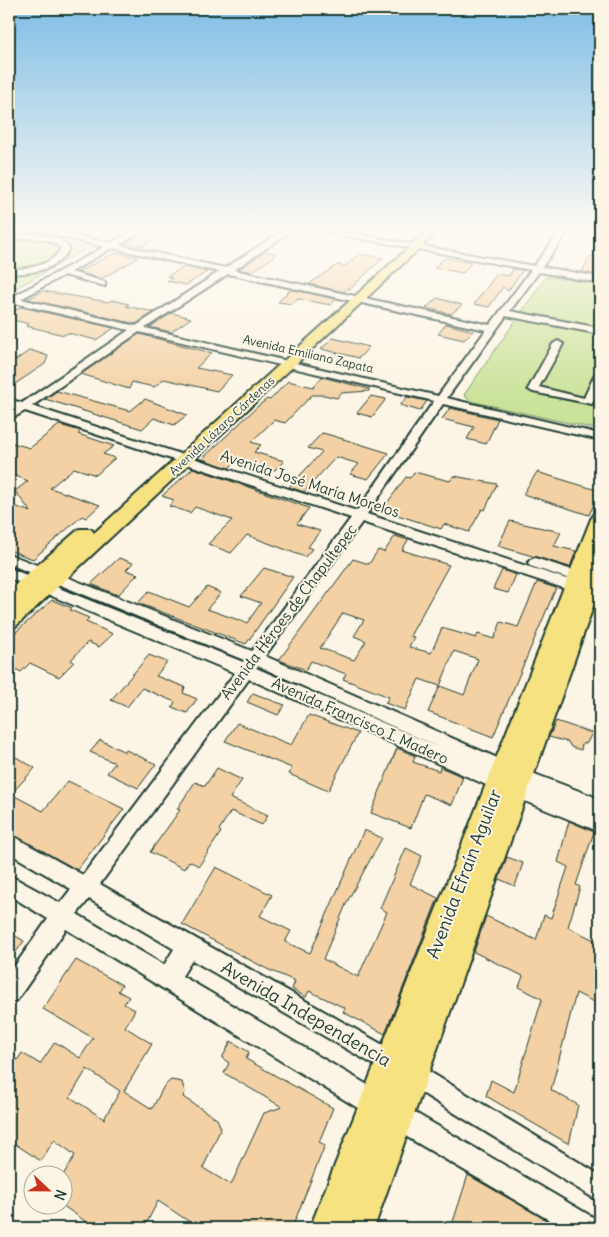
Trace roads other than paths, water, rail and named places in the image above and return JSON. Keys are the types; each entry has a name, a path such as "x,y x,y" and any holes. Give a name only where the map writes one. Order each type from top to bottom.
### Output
{"main road":[{"name":"Avenida Lázaro Cárdenas","path":"9,621 43,580 366,288"},
{"name":"Avenida Efraín Aguilar","path":"328,1228 386,1110 510,779 591,583 600,519"},
{"name":"Avenida Lázaro Cárdenas","path":"9,601 43,580"},
{"name":"Avenida Efraín Aguilar","path":"356,1228 386,1110"}],"street":[{"path":"9,299 29,288"},
{"path":"9,418 17,402 194,288"},
{"path":"302,288 493,329"},
{"name":"Avenida Héroes de Chapultepec","path":"9,992 62,917 362,513 440,400 524,288"},
{"name":"Avenida Emiliano Zapata","path":"9,299 600,437"},
{"path":"506,313 600,331"},
{"path":"558,344 533,388 588,402 600,374"},
{"name":"Avenida José María Morelos","path":"17,402 362,513 591,583"},
{"name":"Avenida Francisco I. Madero","path":"9,559 43,580 250,664 510,779 600,824"},
{"name":"Avenida Francisco I. Madero","path":"9,573 43,580"},
{"name":"Avenida Francisco I. Madero","path":"510,779 600,806"},
{"name":"Avenida Independencia","path":"9,843 402,1068 600,1189"},
{"path":"9,884 167,980 587,1228"},
{"path":"167,980 189,946"}]}
